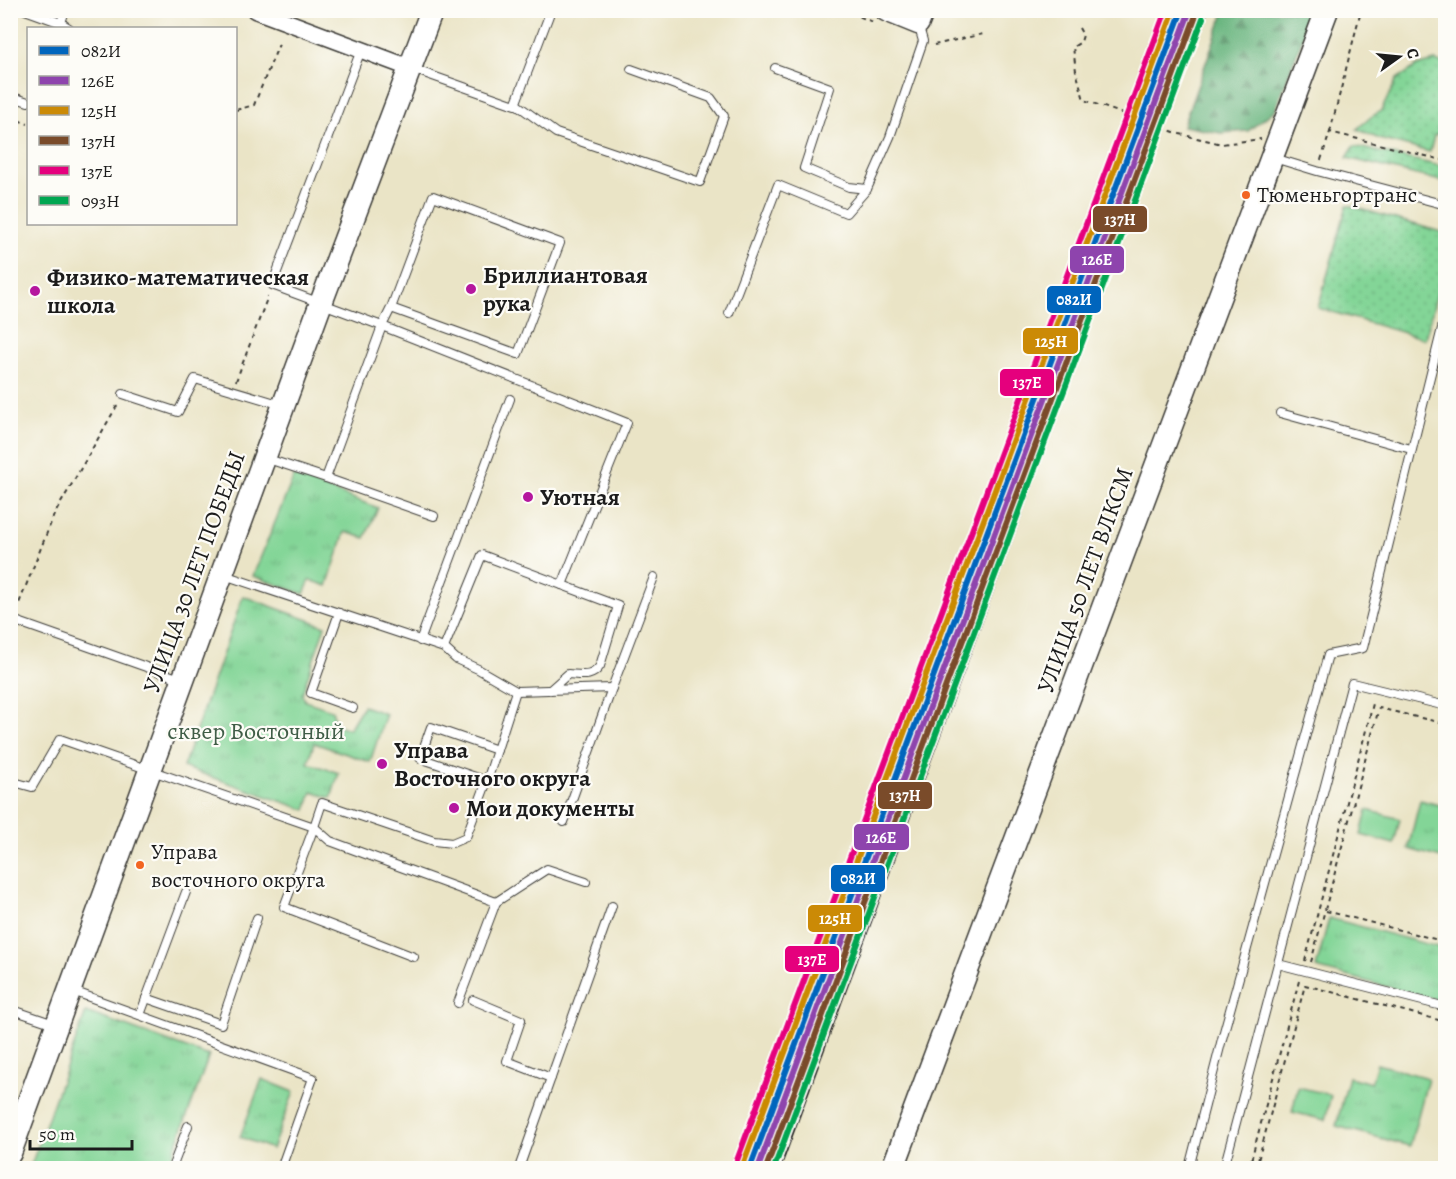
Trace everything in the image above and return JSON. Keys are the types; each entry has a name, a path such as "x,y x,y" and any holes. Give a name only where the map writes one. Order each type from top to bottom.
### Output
{"street":[{"path":"255,10 410,68"},
{"name":"УЛИЦА 30 ЛЕТ ПОБЕДЫ","path":"12,1144 321,303 432,10"},
{"name":"УЛИЦА 50 ЛЕТ ВЛКСМ","path":"894,1168 1266,148 1327,10"}],"lane":[{"path":"25,10 67,27"},
{"path":"61,23 65,10"},
{"path":"516,104 551,10"},
{"path":"729,313 778,185 846,213 867,189 891,137 922,41 905,14"},
{"path":"361,50 272,285 627,423 562,585"},
{"path":"410,68 516,104 556,133 700,182 724,116 711,98 631,69"},
{"path":"776,68 830,88 804,168 849,187 867,189"},
{"path":"10,96 27,102"},
{"path":"1266,148 1317,171 1446,205"},
{"path":"326,478 433,196 560,243 518,354 391,308"},
{"path":"1189,1168 1222,1039 1328,656 1363,648 1446,312"},
{"path":"123,394 178,412 195,379 284,405"},
{"path":"420,641 510,399"},
{"path":"1280,412 1411,449"},
{"path":"265,458 434,516"},
{"path":"444,648 482,555 618,606 600,666 595,673 568,674 550,690"},
{"path":"222,574 444,648 456,660 478,669 516,691 612,688"},
{"path":"564,822 654,577"},
{"path":"339,614 311,693 353,708"},
{"path":"12,620 183,680"},
{"path":"1224,1168 1352,683 1446,706"},
{"path":"414,957 284,908 322,803 434,841 452,843 460,841 470,830 516,691"},
{"path":"487,781 420,758 430,727 497,750"},
{"path":"10,781 32,787 60,738 314,827 330,841 496,902"},
{"path":"458,1003 496,902 547,869 586,882"},
{"path":"140,1015 186,892"},
{"path":"519,1168 612,906"},
{"path":"146,998 221,1024 257,918"},
{"path":"1278,964 1446,1006"},
{"path":"70,990 314,1078 281,1168"},
{"path":"473,1000 521,1020 507,1061 551,1077"},
{"path":"10,1009 57,1026"},
{"path":"172,1168 188,1126"}],"path":[{"path":"1317,171 1330,132 1361,10"},
{"path":"1079,27 1083,35 1081,42 1073,47 1084,100 1180,134 1222,144 1266,148"},
{"path":"936,45 983,34"},
{"path":"237,110 254,105 279,44"},
{"path":"10,117 27,124"},
{"path":"1330,132 1446,161"},
{"path":"233,390 272,285"},
{"path":"12,620 54,515 123,394"},
{"path":"1249,1168 1305,972 1374,698"},
{"path":"1256,1168 1305,985 1305,972 1325,911 1379,708 1446,724"},
{"path":"1325,911 1446,942"},
{"path":"1305,985 1446,1022"}],"green space":[{"path":"1225,10 1313,11 1275,110 1248,131 1221,133 1183,126"},
{"path":"1435,61 1445,64 1445,129 1434,136 1430,152 1379,139 1357,129 1381,111 1397,79 1417,66"},
{"path":"1354,146 1445,167 1445,182 1347,158"},
{"path":"1347,205 1445,233 1445,264 1425,339 1318,308"},
{"path":"294,476 378,508 365,538 345,532 327,586 310,580 304,594 253,576"},
{"name":"сквер Восточный","path":"243,596 325,626 302,694 305,701 332,710 337,725 349,729 363,706 386,714 370,762 314,743 308,763 339,773 331,798 312,792 306,810 183,767"},
{"path":"1445,798 1445,859 1408,849 1420,800 1443,806"},
{"path":"1367,810 1400,819 1394,844 1361,835"},
{"path":"1329,918 1445,949 1445,1002 1316,968"},
{"path":"86,1012 209,1056 168,1168 30,1168"},
{"path":"1377,1064 1428,1078 1410,1146 1336,1126 1349,1077 1371,1083"},
{"path":"262,1079 294,1092 272,1149 240,1137"},
{"path":"1298,1087 1331,1095 1325,1120 1292,1112"}],"railway":[{"path":"778,1168 1206,10"}],"transit line":[{"name":"137Е","path":"736,1163 1166,10"},
{"name":"125Н","path":"743,1165 1174,10"},
{"name":"082И","path":"750,1168 1182,10"},
{"name":"126Е","path":"758,1168 1189,13"},
{"name":"137Н","path":"766,1168 1196,15"},
{"name":"093Н","path":"774,1168 1203,18"}],"place":[{"name":"Тюменьгортранс","path":"1246,195"},
{"name":"Бриллиантовая рука","path":"471,289"},
{"name":"Физико-математическая школа","path":"35,291"},
{"name":"Уютная","path":"528,497"},
{"name":"Управа Восточного округа","path":"382,764"},
{"name":"Мои документы","path":"454,808"},
{"name":"Управа восточного округа","path":"140,865"}]}
